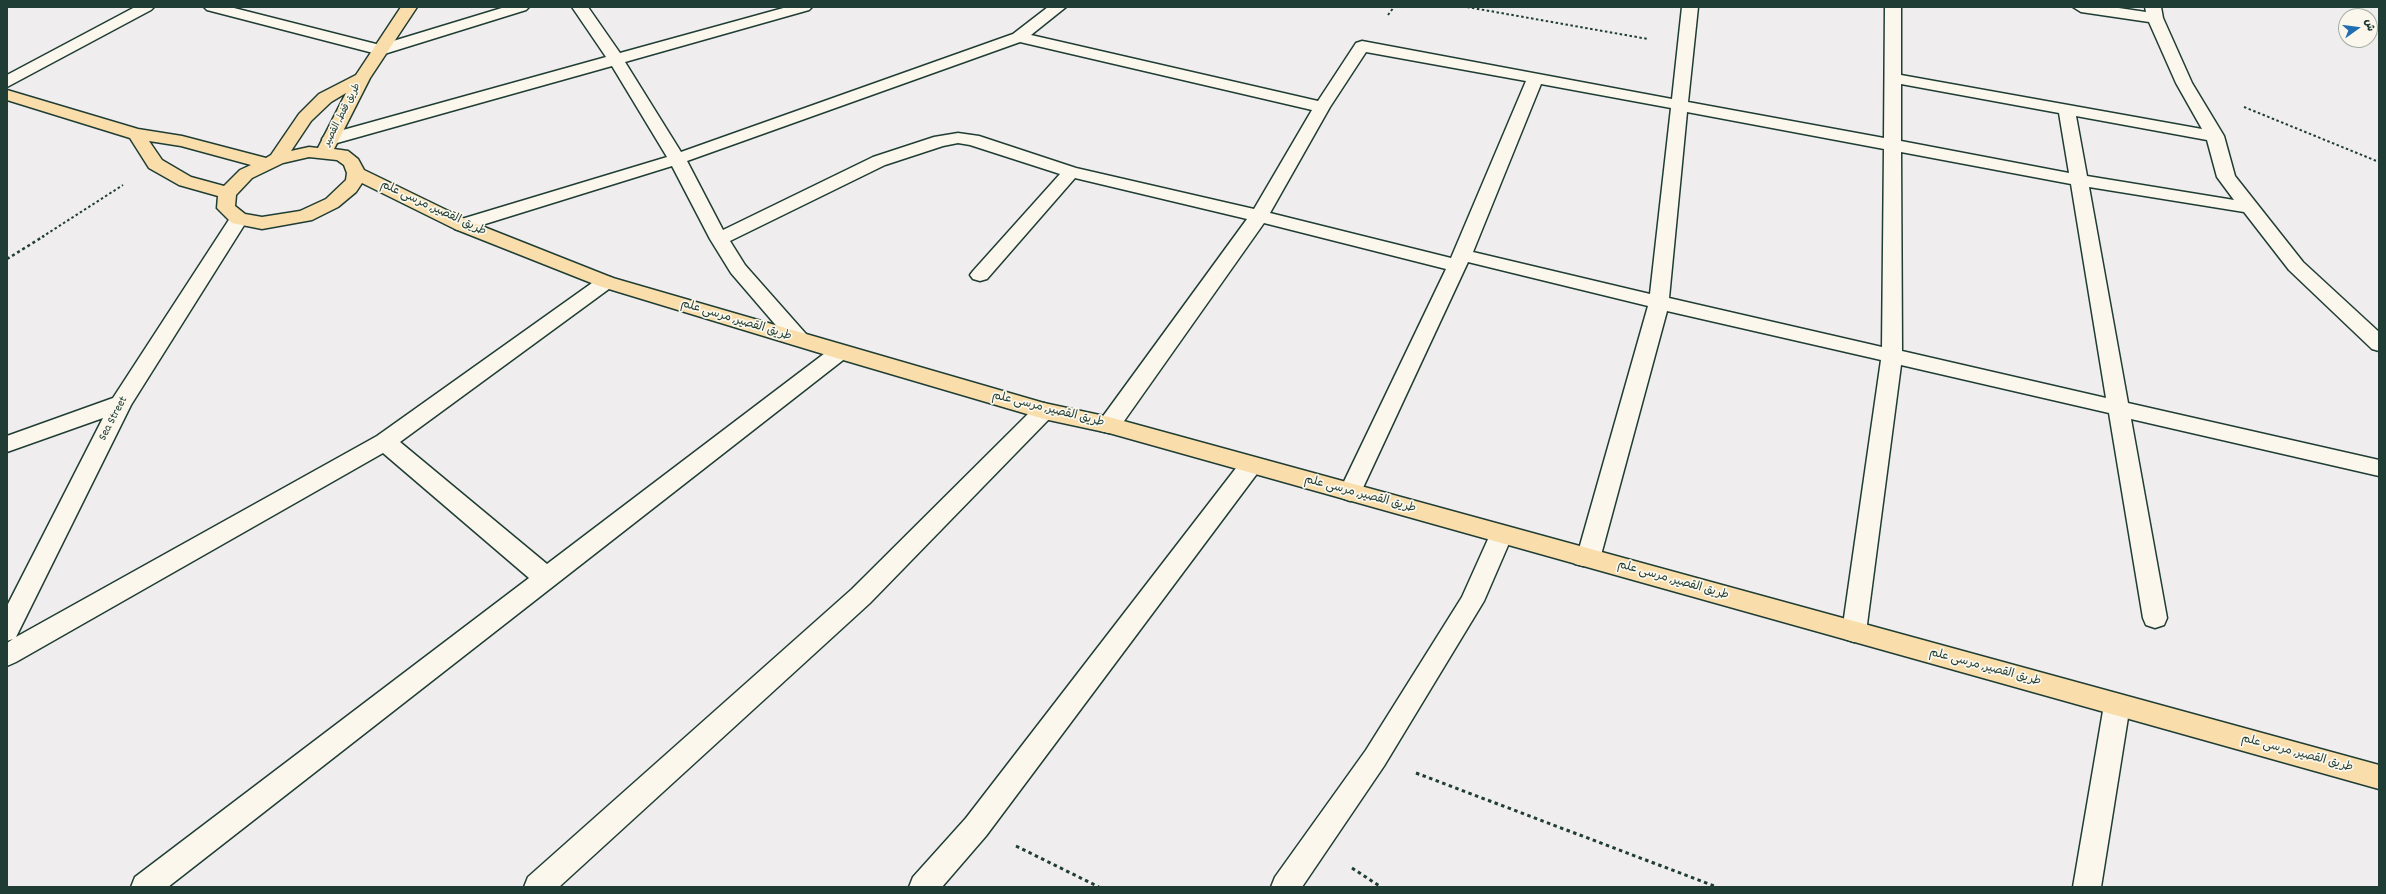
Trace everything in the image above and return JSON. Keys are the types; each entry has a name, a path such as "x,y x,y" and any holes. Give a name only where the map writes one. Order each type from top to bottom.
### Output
{"main road":[{"name":"طريق قفط, القصير","path":"328,145 362,78 409,7"},
{"name":"طريق قفط, القصير","path":"271,161 305,118 325,98 362,78"},
{"path":"7,95 136,134 182,141 271,161"},
{"path":"136,134 155,164 185,181 228,193"},
{"path":"328,145 352,162 356,173 350,188 342,196 305,216 262,223 239,219 226,208 228,193 246,174 271,161 328,145"},
{"name":"طريق القصير, مرسى علم","path":"356,173 462,225 606,282 840,352 1044,411 1109,426 1252,465 2379,777"}],"street":[{"path":"7,82 146,7"},
{"path":"212,7 381,50 521,7"},
{"path":"580,7 618,61 677,160 719,239 738,269 799,339"},
{"path":"328,145 804,7"},
{"path":"462,225 677,160 1019,36 1058,7"},
{"path":"1583,556 1589,554 1659,302 1690,7"},
{"path":"1854,632 1892,355 1894,7"},
{"path":"2081,7 2154,13 2184,83 2215,136 2226,177 2296,266 2379,344"},
{"path":"1019,36 1322,107"},
{"path":"1109,426 1259,216 1322,107 1362,46 2080,180 2251,208"},
{"path":"1350,492 1459,260 1535,78"},
{"path":"1893,78 2215,136"},
{"path":"2067,110 2155,618"},
{"path":"719,239 880,161 940,141 958,138 973,140 1071,172 1259,216 1659,302 2118,406 2379,468"},
{"path":"980,275 1071,172"},
{"name":"Sea Street","path":"7,631 121,403 239,219"},
{"path":"7,655 385,442 606,282"},
{"path":"144,887 545,577 840,352"},
{"path":"7,444 121,403"},
{"path":"538,887 861,596 1044,411"},
{"path":"385,442 545,577"},
{"path":"923,887 976,827 1252,465"},
{"path":"1285,887 1375,758 1472,601 1500,534"},
{"path":"2087,887 2118,705"}],"path":[{"path":"1467,7 1687,46"},
{"path":"2184,83 2379,162"},
{"path":"7,259 155,164"},
{"path":"1375,758 1716,887"},
{"path":"976,827 1099,887"}]}
